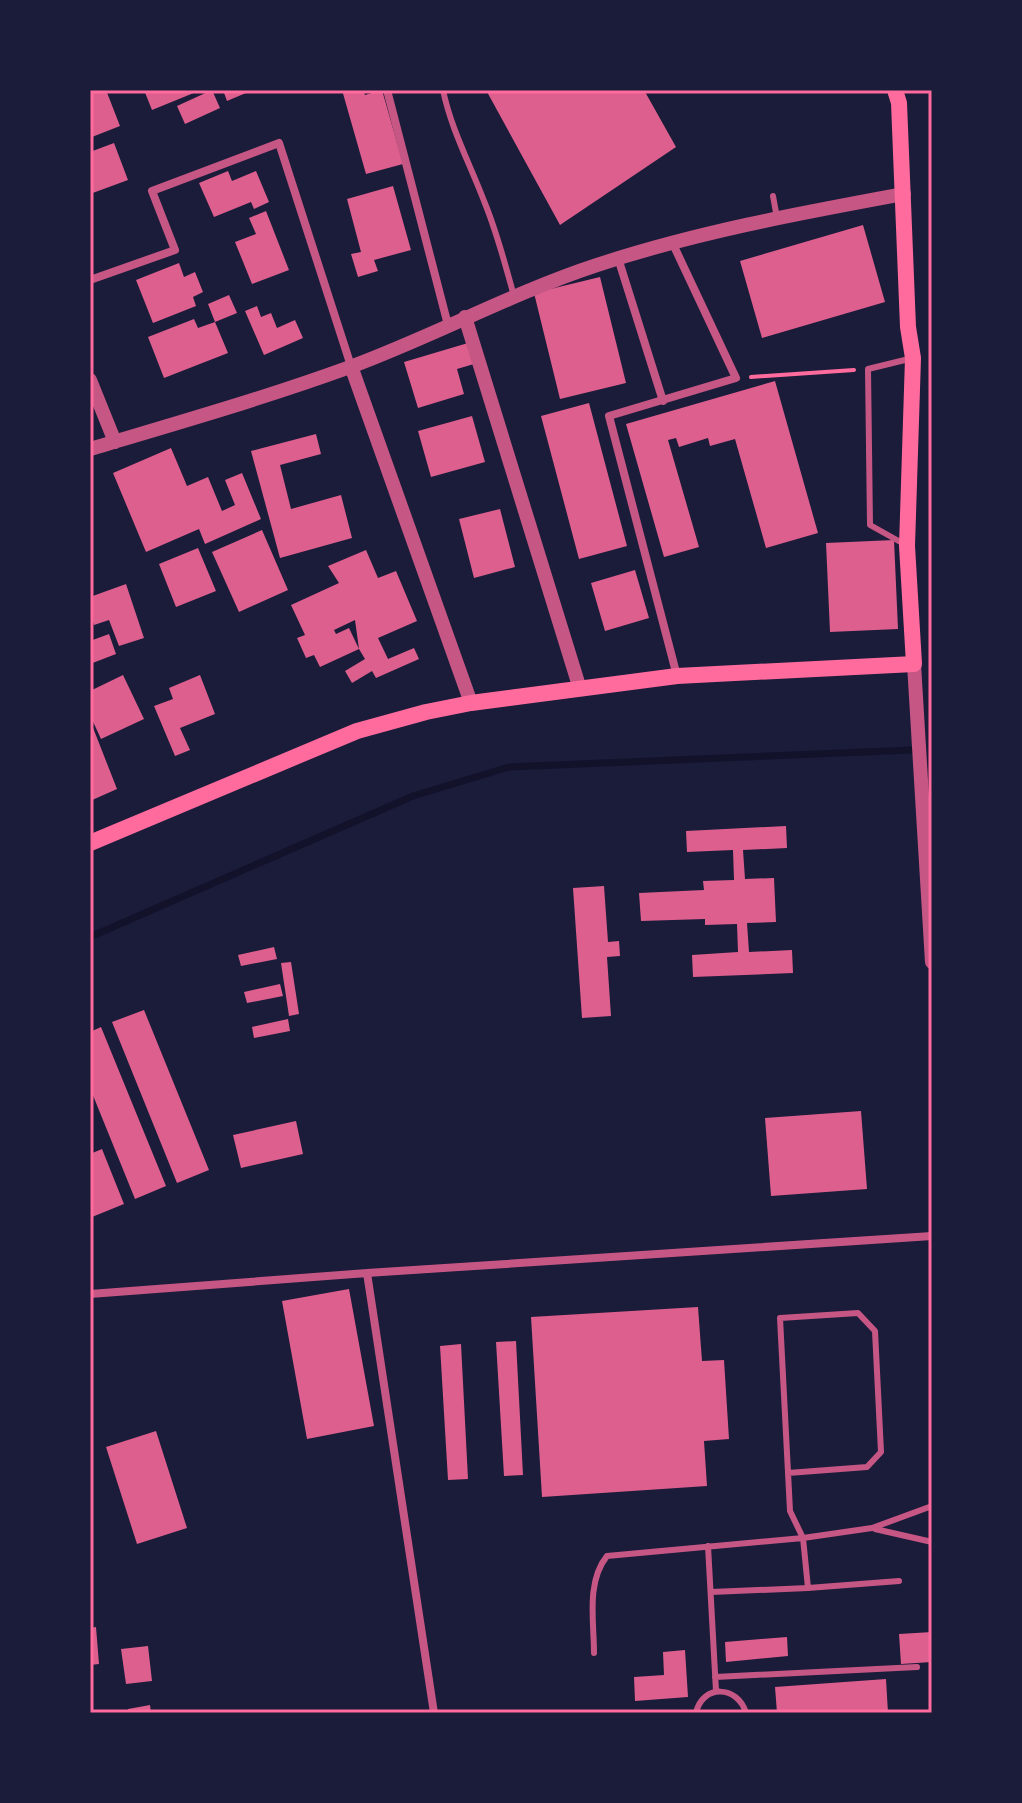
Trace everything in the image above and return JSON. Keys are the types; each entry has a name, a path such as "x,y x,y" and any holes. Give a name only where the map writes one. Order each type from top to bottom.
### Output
{"main road":[{"path":"90,843 357,731 426,712 471,703 677,676 914,664 907,546 913,358 908,327 898,94"}],"street":[{"path":"387,90 448,325"},
{"path":"90,280 175,250 152,191 279,143 351,366 471,703"},
{"path":"90,449 351,366 514,296 618,258 777,218 904,194"},
{"path":"672,242 736,378 609,416 677,676"},
{"path":"618,258 663,401"},
{"path":"465,317 580,689"},
{"path":"90,380 115,442"},
{"path":"914,664 922,797 928,835 932,962"},
{"path":"90,1294 932,1236"},
{"path":"367,1273 434,1713"}],"lane":[{"path":"443,90 460,143 494,228 514,296"},
{"path":"773,196 777,218"},
{"path":"907,546 870,525 868,369 913,358"},
{"path":"788,1473 867,1467 881,1452 875,1331 858,1313 780,1318 788,1473 790,1511 803,1538 808,1588"},
{"path":"594,1653 594,1580 598,1567 607,1556 803,1538 872,1528 932,1506"},
{"path":"872,1528 932,1542"},
{"path":"708,1546 716,1691"},
{"path":"711,1592 899,1581"},
{"path":"715,1677 917,1667"},
{"path":"696,1713 702,1699 716,1691 733,1694 746,1713"}],"path":[{"path":"736,378 868,369"}],"building":[{"path":"90,90 106,90 120,126 92,137"},
{"path":"144,90 201,90 152,110"},
{"path":"212,90 220,108 185,124 177,106"},
{"path":"223,90 253,90 227,101"},
{"path":"342,90 363,90 365,95 382,90 403,164 366,174"},
{"path":"486,90 644,90 676,147 560,225"},
{"path":"114,143 128,180 90,194 90,152"},
{"path":"228,171 232,181 256,171 269,202 254,209 251,202 214,217 199,183"},
{"path":"393,186 411,250 374,260 378,271 358,277 351,254 361,252 347,199"},
{"path":"266,211 289,270 252,284 235,242 256,234 249,218"},
{"path":"863,225 885,302 762,338 740,261"},
{"path":"179,263 184,277 195,272 203,292 193,297 196,306 153,323 136,280"},
{"path":"600,277 626,383 560,399 534,293"},
{"path":"229,295 237,313 215,322 208,304"},
{"path":"257,306 261,317 271,313 277,328 295,320 303,338 264,355 245,311"},
{"path":"194,319 198,328 215,322 228,353 164,378 148,337"},
{"path":"468,343 474,364 457,369 464,394 418,408 404,362"},
{"path":"775,381 818,533 766,548 735,439 710,446 708,438 679,447 676,438 668,440 699,547 664,557 626,424"},
{"path":"589,403 627,546 579,559 541,416"},
{"path":"472,416 485,462 431,477 418,431"},
{"path":"316,434 321,454 280,465 291,509 341,495 352,538 280,558 251,451"},
{"path":"171,448 187,486 208,477 222,511 235,505 225,480 242,473 261,519 205,544 199,529 146,552 113,473"},
{"path":"500,509 515,567 474,578 459,519"},
{"path":"262,530 288,590 239,612 212,552"},
{"path":"894,540 898,629 830,632 826,543"},
{"path":"198,548 216,591 176,607 159,564"},
{"path":"366,550 378,578 396,571 417,621 378,638 388,659 414,648 419,659 376,678 372,671 352,683 345,671 365,659 359,649 320,667 314,655 306,658 297,638 305,635 291,605 339,583 328,566","holes":["355,620 359,649 349,628 336,634 334,630"]},
{"path":"635,570 649,618 605,631 591,583"},
{"path":"126,584 144,638 119,646 109,620 94,625 90,597"},
{"path":"109,634 116,654 90,664 90,641"},
{"path":"123,675 144,719 101,739 90,715 90,691"},
{"path":"200,675 215,714 180,728 190,750 175,756 154,706 173,699 169,688"},
{"path":"90,720 117,789 90,801"},
{"path":"786,826 787,848 743,850 745,879 774,878 776,922 747,923 749,952 792,950 793,973 693,977 692,955 738,952 737,924 705,925 705,919 641,921 639,893 704,890 703,881 734,880 733,850 687,852 686,831"},
{"path":"604,886 608,942 619,941 620,956 607,957 611,1016 582,1018 573,888"},
{"path":"274,947 277,959 241,966 238,955"},
{"path":"291,962 299,1014 289,1016 281,963"},
{"path":"280,984 283,996 247,1003 244,992"},
{"path":"144,1010 209,1170 177,1183 112,1022"},
{"path":"288,1019 290,1031 254,1038 252,1027"},
{"path":"101,1027 166,1186 135,1199 90,1088 90,1032"},
{"path":"861,1111 867,1189 771,1196 765,1118"},
{"path":"296,1121 303,1154 241,1168 233,1135"},
{"path":"102,1149 124,1204 92,1217 90,1154"},
{"path":"349,1289 374,1426 307,1439 282,1301"},
{"path":"698,1307 702,1361 724,1360 729,1439 704,1441 707,1486 542,1497 531,1317"},
{"path":"516,1341 523,1475 504,1476 496,1342"},
{"path":"461,1344 468,1479 448,1480 440,1346"},
{"path":"156,1431 187,1528 137,1544 106,1447"},
{"path":"96,1627 99,1664 90,1665 90,1628"},
{"path":"932,1632 932,1662 901,1664 899,1634"},
{"path":"787,1637 788,1656 726,1662 725,1642"},
{"path":"148,1646 152,1681 126,1684 121,1649"},
{"path":"685,1650 688,1697 635,1701 634,1677 664,1675 663,1652"},
{"path":"886,1679 888,1713 777,1713 775,1687"},
{"path":"150,1705 151,1713 128,1713 128,1709"}],"waterway":[{"path":"90,937 413,796 509,767 912,750"}]}
